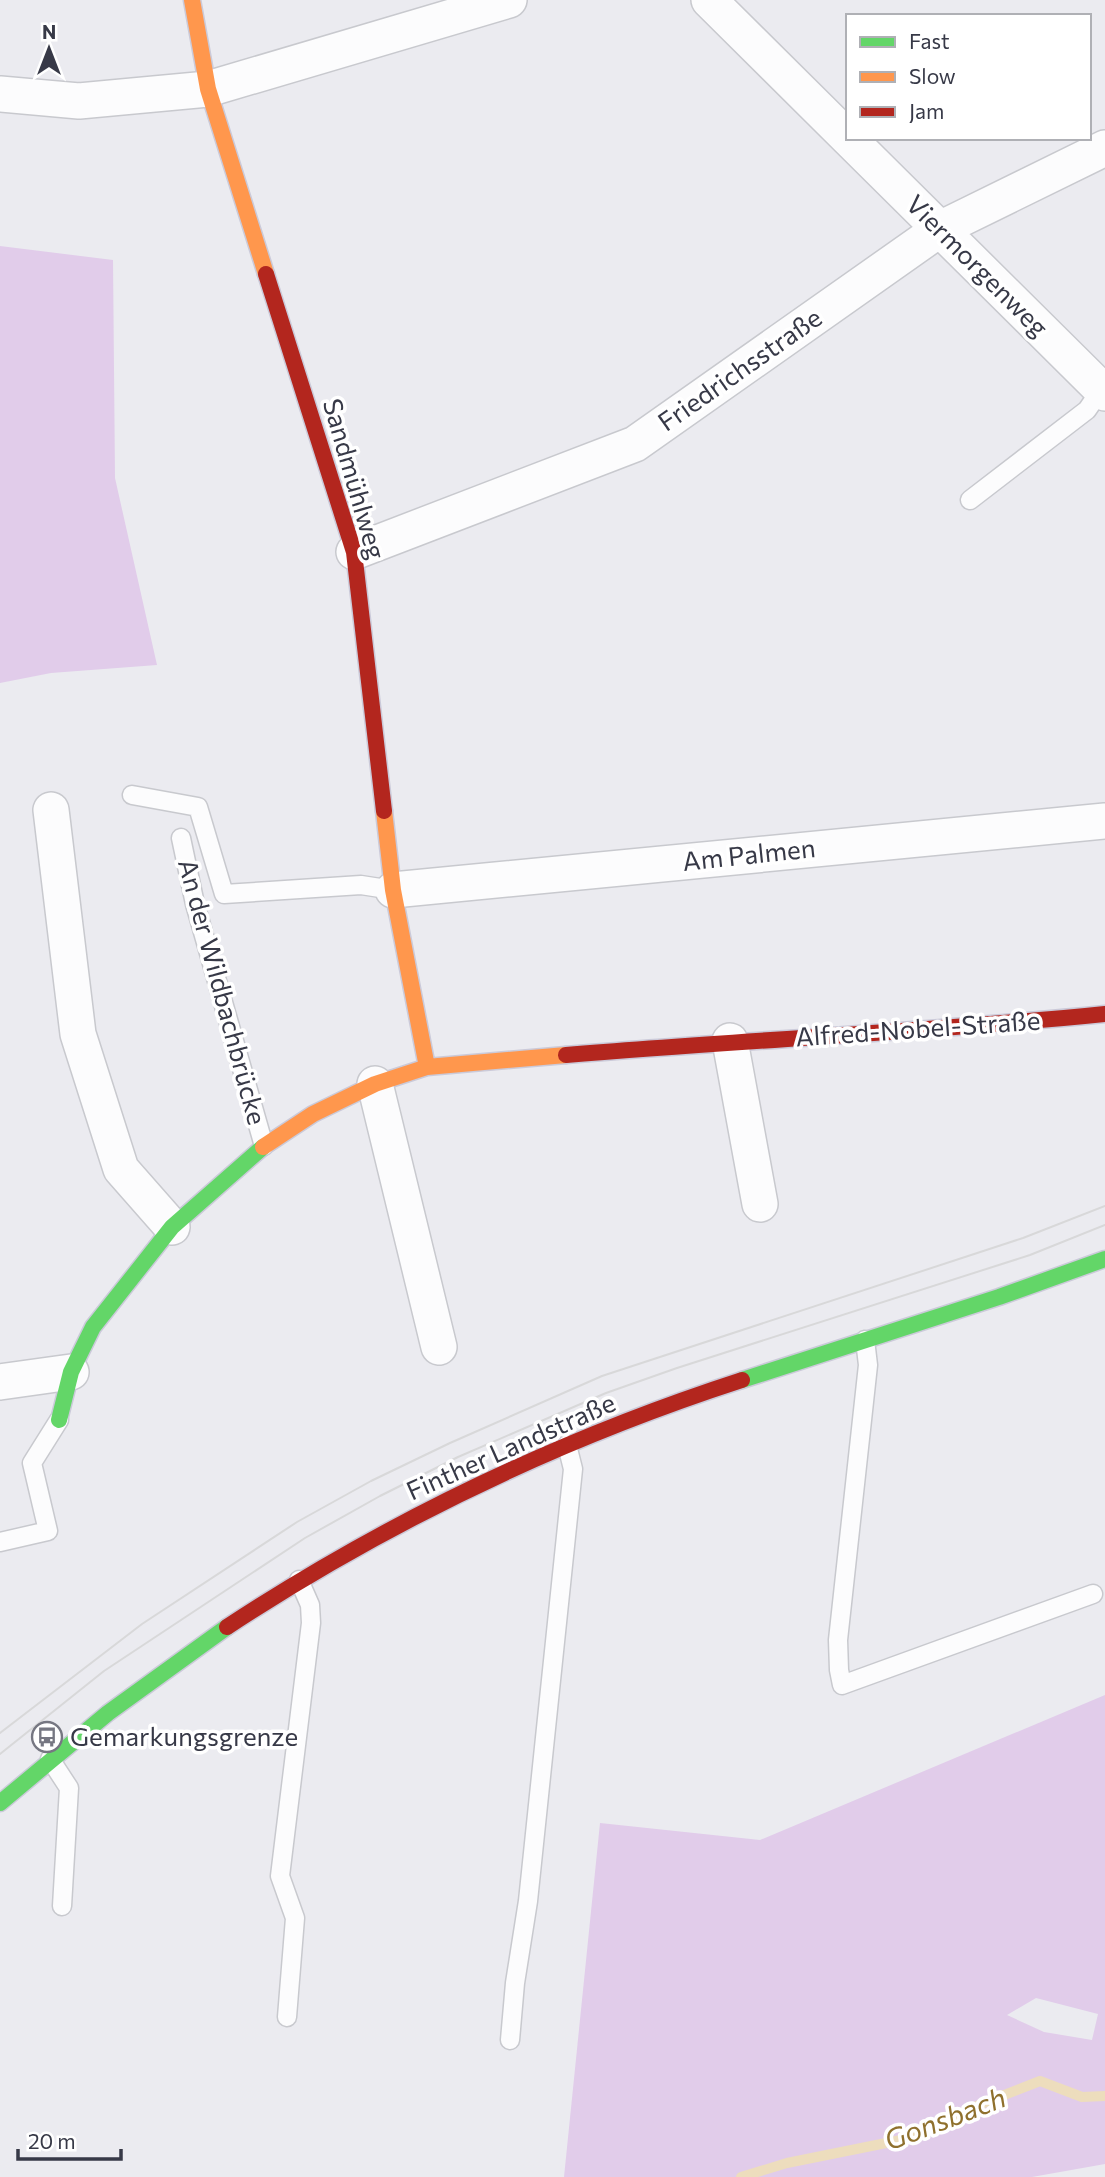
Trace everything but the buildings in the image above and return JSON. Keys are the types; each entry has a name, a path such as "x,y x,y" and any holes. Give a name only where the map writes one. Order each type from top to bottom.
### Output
{"street":[{"name":"Sandmühlweg","path":"192,0 208,89 354,552 393,890 427,1067"},
{"path":"0,94 79,101 208,89 509,0"},
{"name":"Viermorgenweg","path":"709,0 846,136"},
{"name":"Viermorgenweg","path":"850,140 1103,392"},
{"name":"Friedrichsstraße","path":"354,552 635,444 940,229 1105,148"},
{"path":"51,810 78,1034 121,1169 172,1227"},
{"name":"Am Palmen","path":"393,890 1105,821"},
{"name":"Alfred-Nobel-Straße","path":"59,1420 71,1372 93,1327 172,1227 264,1146 313,1114 375,1084 427,1067 730,1041 984,1026 1105,1014"},
{"path":"730,1041 760,1204"},
{"path":"375,1084 439,1347"},
{"name":"Finther Landstraße","path":"0,1802 50,1759 155,1678 299,1580 459,1494 567,1446 677,1402 991,1300 1105,1259"},
{"path":"0,1382 71,1372"}],"lane":[{"path":"970,499 1087,410 1103,392"},
{"path":"132,795 198,807 225,894 361,885 393,890"},
{"name":"An der Wildbachbrücke","path":"180,838 195,904 264,1146"},
{"path":"865,1340 868,1365 838,1640 842,1685 1093,1594"},
{"path":"0,1542 48,1531 32,1463 59,1420"},
{"path":"510,2040 515,1983 528,1901 573,1469 567,1446"},
{"path":"287,2017 295,1918 280,1876 311,1623 310,1605 299,1580"},
{"path":"50,1759 69,1788 62,1906"}],"shaded area":[{"path":"0,246 113,260 115,478 157,665 51,673 0,683"},
{"path":"1105,1695 1105,2164 1032,2177 564,2177 600,1823 760,1840","holes":["1036,1998 1098,2014 1092,2040 1044,2032 1007,2015"]}],"waterway":[{"name":"Gonsbach","path":"741,2177 787,2163 911,2138 981,2104 1040,2081 1082,2097 1105,2096"}],"tram line":[{"path":"0,1733 142,1624 297,1522 371,1481 450,1443 602,1376 1023,1238 1105,1206"},
{"path":"0,1754 104,1671 305,1538 458,1457 606,1393 1030,1255 1105,1225"}],"traffic: fast":[{"path":"59,1420 71,1372 93,1327 172,1227 263,1147"},
{"path":"742,1380 999,1297 1105,1259"},
{"path":"0,1803 108,1713 227,1627"}],"traffic: slow":[{"path":"192,0 208,89 266,274"},
{"path":"384,811 393,890 427,1067"},
{"path":"263,1147 313,1114 375,1084 427,1067 566,1055"}],"traffic: jam":[{"path":"266,274 354,552 384,811"},
{"path":"566,1055 1105,1014"},
{"path":"227,1627 349,1552 476,1486 607,1429 742,1380"}],"place":[{"name":"Gemarkungsgrenze","path":"47,1737"}]}
